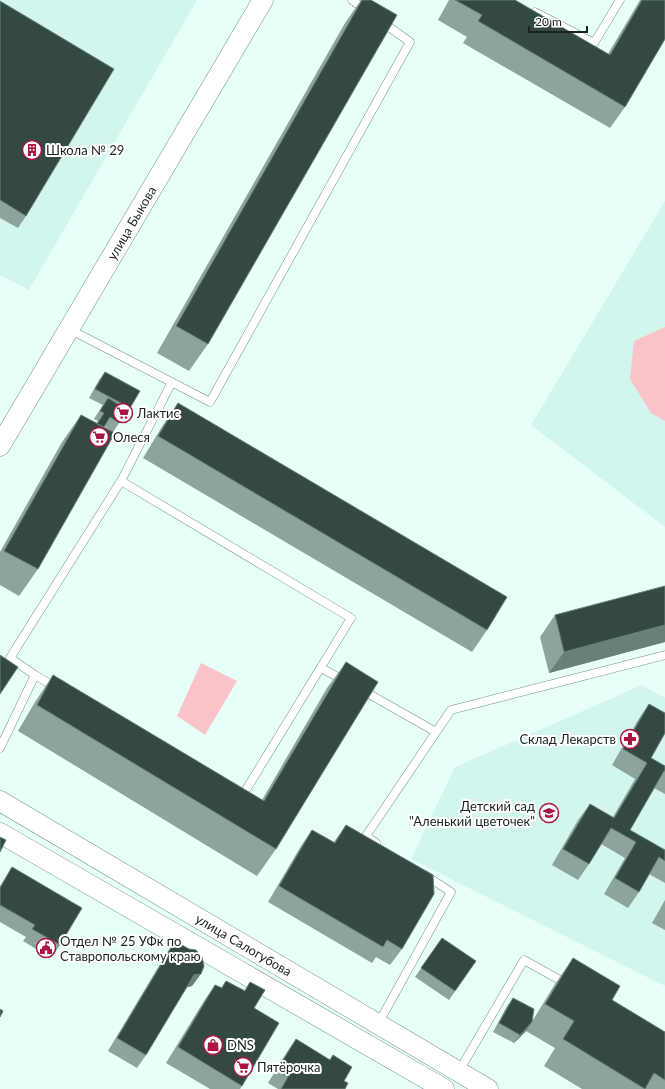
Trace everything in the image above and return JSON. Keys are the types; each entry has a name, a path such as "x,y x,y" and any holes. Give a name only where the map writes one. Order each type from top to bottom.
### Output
{"street":[{"name":"улица Быкова","path":"0,446 263,0"},
{"name":"улица Салогубова","path":"0,801 488,1089"},
{"name":"улица Салогубова","path":"0,833 444,1089"}],"lane":[{"path":"69,328 210,402 410,42 352,0"},
{"path":"524,7 594,43 620,0"},
{"path":"121,481 351,618 241,798 35,676 10,658 121,481 172,382"},
{"path":"386,849 366,836 451,710 665,655"},
{"path":"321,668 436,732"},
{"path":"0,748 35,676"},
{"path":"378,1024 451,892 418,870"},
{"path":"459,1072 524,960 571,987"}],"shaded area":[{"path":"0,0 197,0 29,290 0,275"},
{"path":"665,201 665,527 531,425"},
{"path":"665,327 665,421 651,413 630,379 634,341"},
{"path":"201,663 237,681 205,735 177,716"},
{"name":"Детский сад \"Аленький цветочек\"","path":"642,685 665,698 665,986 411,859 455,767"}],"building":[{"path":"362,0 371,0 397,15 208,344 176,326"},
{"path":"455,0 515,0 610,55 642,0 665,0 665,39 625,107 478,21 482,15"},
{"name":"Школа № 29","path":"0,1 114,69 26,216 0,200"},
{"path":"105,372 140,391 130,408 95,389"},
{"path":"108,398 128,410 119,423 110,417 104,427 97,424 104,413 100,411"},
{"path":"178,403 507,597 487,630 158,436"},
{"path":"81,415 115,433 38,569 4,551"},
{"path":"665,586 665,625 564,652 555,615"},
{"path":"0,655 18,667 0,694"},
{"path":"346,662 378,682 276,849 37,705 53,675 264,801"},
{"path":"649,704 665,713 665,733 651,758 665,766 665,771 630,830 665,850 665,861 659,857 639,892 615,878 636,842 611,828 589,864 563,849 590,804 614,818 647,763 623,749"},
{"path":"346,825 433,875 434,894 402,949 387,940 383,947 279,886 312,830 335,843"},
{"path":"0,837 6,840 0,852"},
{"path":"12,867 82,908 60,945 32,929 35,925 0,905 0,888"},
{"path":"442,938 476,961 455,991 421,968"},
{"path":"175,941 189,949 196,950 202,957 204,966 201,974 194,975 146,1055 117,1038"},
{"path":"573,958 620,986 612,1000 665,1032 665,1080 654,1073 645,1089 563,1039 574,1021 545,1004"},
{"path":"226,981 245,991 250,982 265,990 254,1008 279,1023 242,1086 178,1047 215,985 222,988"},
{"path":"513,998 534,1009 532,1022 520,1035 499,1023"},
{"path":"0,1009 3,1011 0,1017"},
{"path":"296,1039 330,1060 333,1055 352,1067 344,1081 348,1083 345,1089 281,1089 288,1077 277,1070"}],"place":[{"name":"Школа № 29","path":"32,150"},
{"name":"Лактис","path":"123,413"},
{"name":"Олеся","path":"99,437"},
{"name":"Склад Лекарств","path":"630,739"},
{"name":"Детский сад \"Аленький цветочек\"","path":"549,813"},
{"name":"Отдел № 25 УФк по Ставропольскому краю","path":"46,948"},
{"name":"DNS","path":"213,1045"},
{"name":"Пятёрочка","path":"243,1067"}]}
